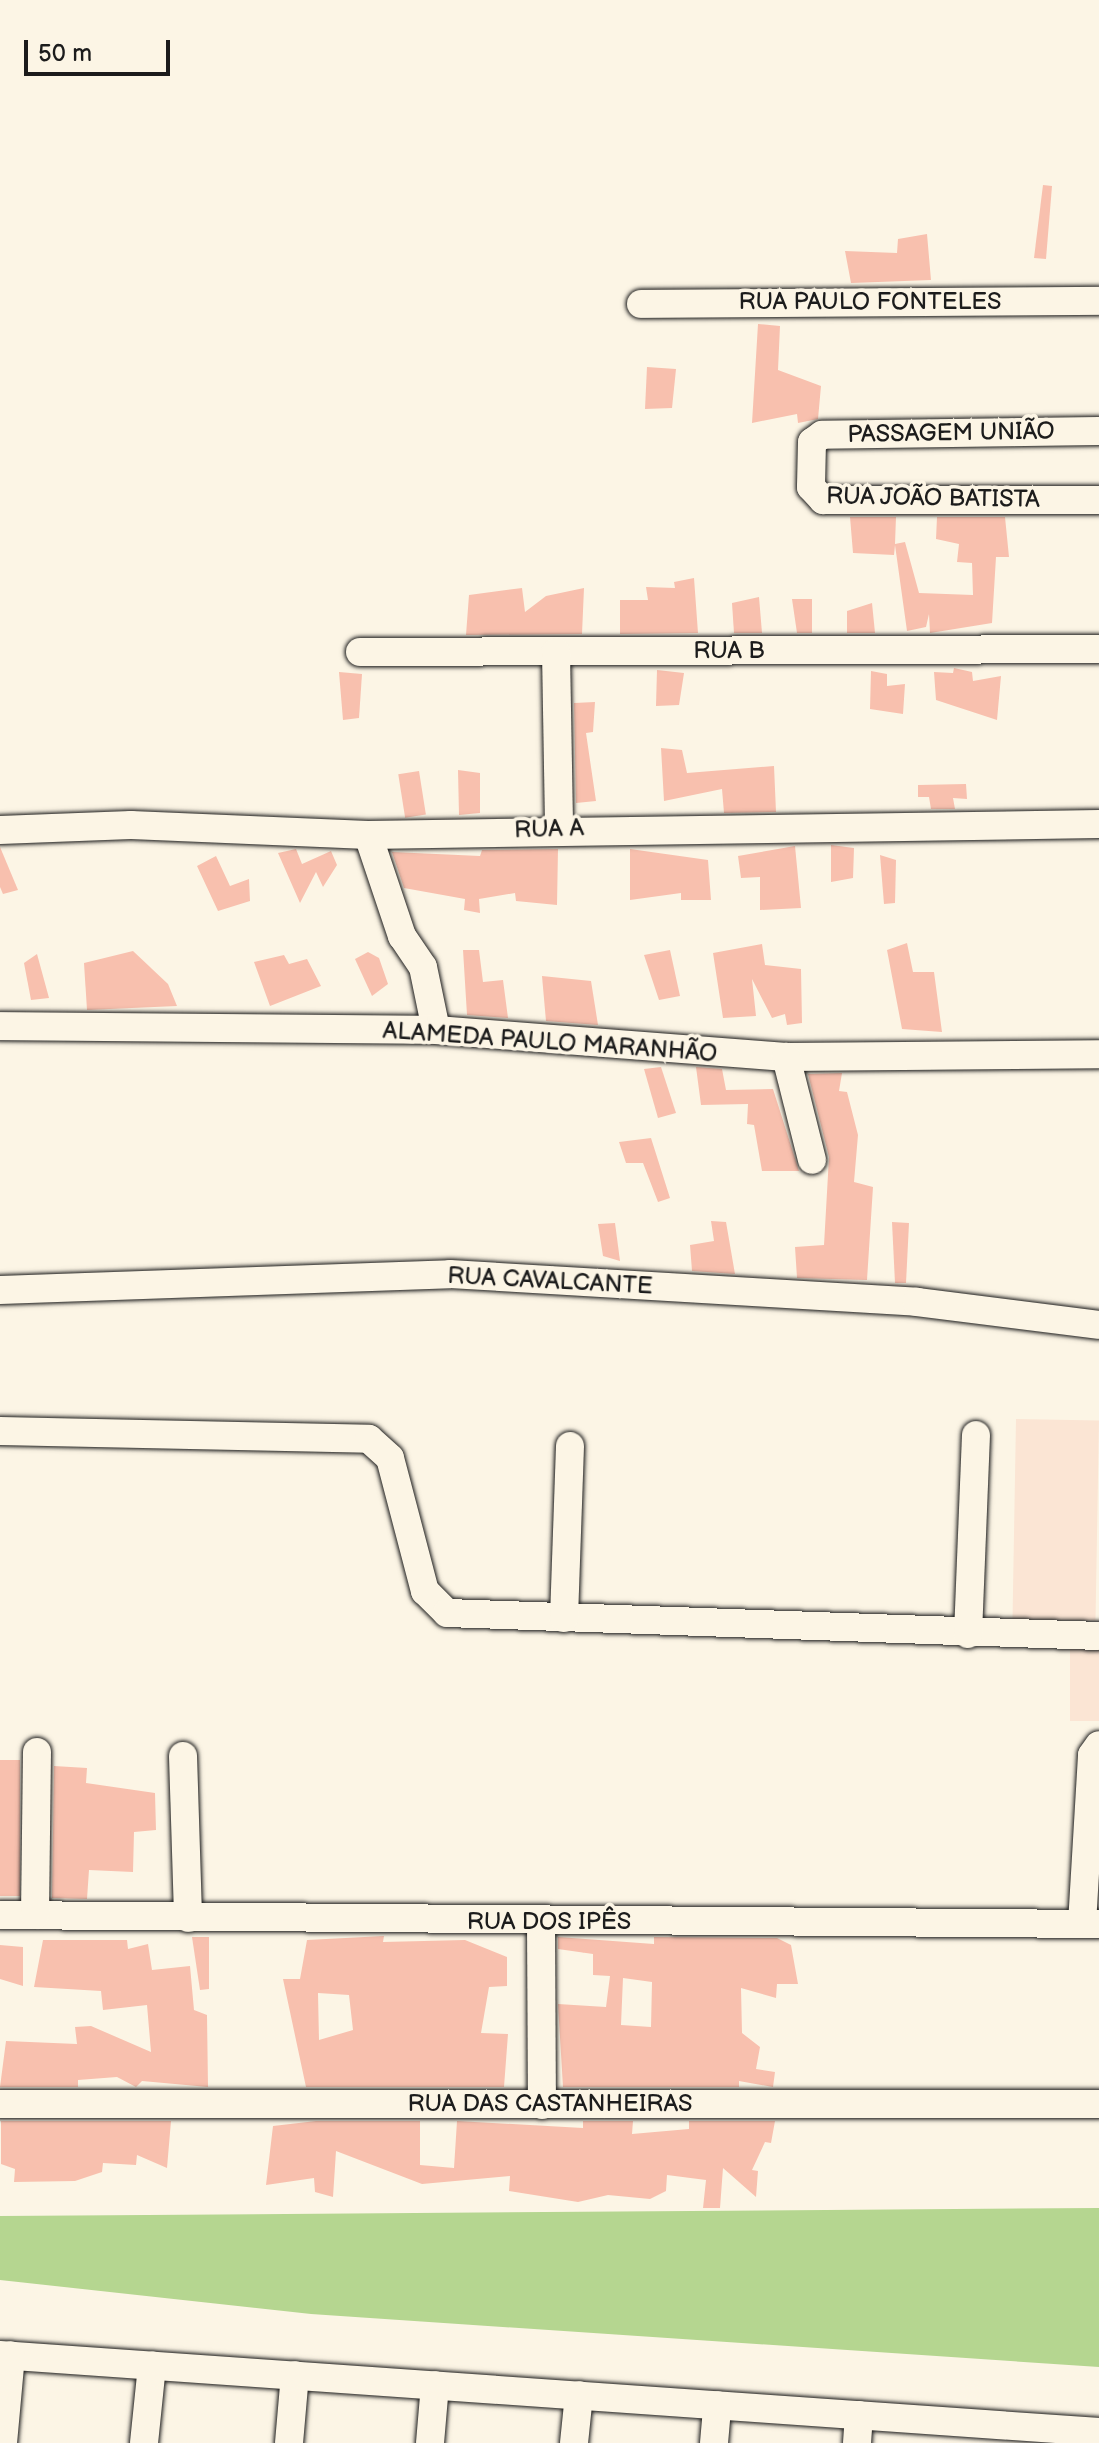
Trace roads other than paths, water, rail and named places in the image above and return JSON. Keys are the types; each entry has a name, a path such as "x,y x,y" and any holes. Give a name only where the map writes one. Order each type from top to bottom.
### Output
{"street":[{"name":"RUA PAULO FONTELES","path":"641,304 1099,301"},
{"name":"PASSAGEM UNIÃO","path":"811,449 822,435 1099,431"},
{"name":"RUA JOÃO BATISTA","path":"811,449 811,487 823,500 1099,500"},
{"name":"RUA B","path":"360,652 1099,649"},
{"path":"556,652 559,828"},
{"name":"RUA A","path":"0,830 131,825 368,835 559,828 1099,824"},
{"path":"368,835 402,936 423,967 436,1030"},
{"name":"ALAMEDA PAULO MARANHÃO","path":"0,1026 436,1030 786,1057 1099,1054"},
{"path":"786,1057 812,1160"},
{"name":"RUA CAVALCANTE","path":"0,1290 450,1274 917,1302 1099,1325"},
{"path":"0,1431 369,1439 393,1466 435,1605 447,1613 968,1634 1099,1636"},
{"path":"968,1634 976,1435"},
{"path":"564,1618 570,1446"},
{"path":"1090,1924 1096,1750"},
{"path":"35,1915 37,1752"},
{"path":"183,1756 188,1918"},
{"name":"RUA DOS IPÊS","path":"0,1915 541,1922 1090,1924"},
{"path":"541,1922 542,2105"},
{"name":"RUA DAS CASTANHEIRAS","path":"0,2104 1099,2104"},
{"path":"3,2443 6,2355 717,2405 858,2429 1016,2435 1099,2432"},
{"path":"144,2443 152,2365"},
{"path":"289,2443 295,2375"},
{"path":"430,2443 435,2385"},
{"path":"574,2443 579,2395"},
{"path":"714,2443 717,2405"}]}
